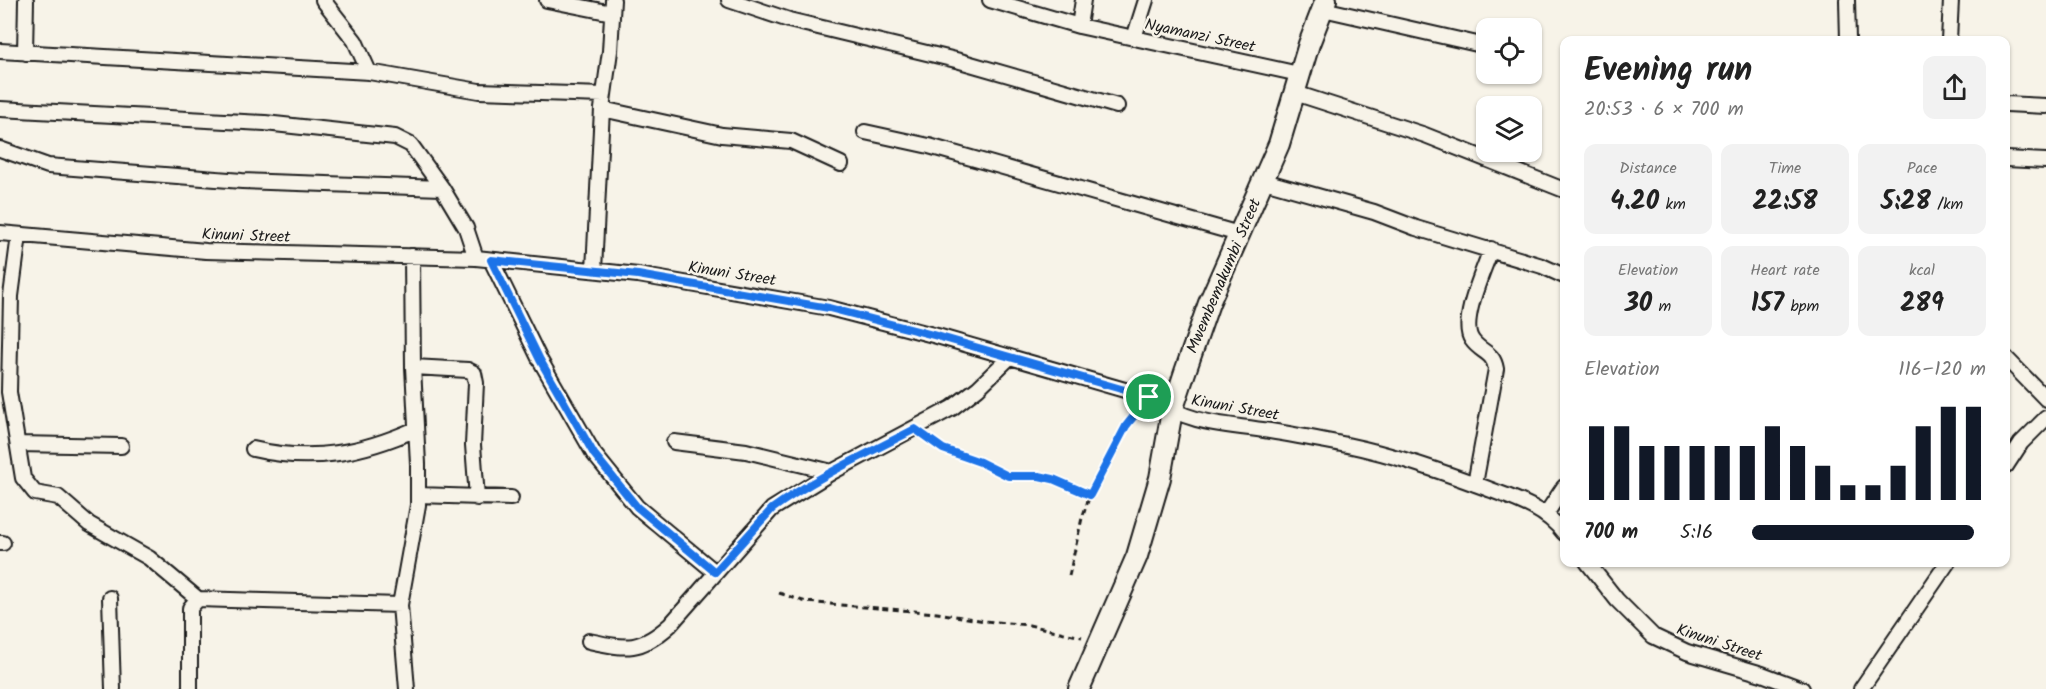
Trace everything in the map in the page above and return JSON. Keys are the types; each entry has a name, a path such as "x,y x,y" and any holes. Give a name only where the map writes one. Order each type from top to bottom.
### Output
{"street":[{"path":"25,53 26,0"},
{"path":"323,0 355,41 369,72"},
{"path":"547,0 613,6 603,102 594,270"},
{"path":"729,0 789,20 960,61 1117,106"},
{"name":"Nyamanzi Street","path":"994,0 1079,26 1134,38 1297,84 1560,188"},
{"path":"1079,26 1083,0"},
{"path":"1134,38 1146,0"},
{"path":"1847,0 1848,36"},
{"path":"1949,36 1951,0"},
{"path":"1324,4 1476,43"},
{"name":"Mwembemakumbi Street","path":"1079,689 1137,556 1160,478 1172,411 1201,325 1264,181 1324,4"},
{"path":"0,51 369,72 479,91 603,102 722,135 791,141 841,164"},
{"path":"2010,104 2046,106"},
{"path":"0,109 265,123 395,137 411,145 441,188 465,228 476,258"},
{"path":"865,132 929,146 1239,234"},
{"path":"0,149 48,166 242,181 441,188"},
{"path":"2010,159 2046,161"},
{"path":"1264,181 1374,212 1416,228 1542,266 1560,274"},
{"name":"Kinuni Street","path":"0,233 216,252 476,258 638,275 829,308 1149,397 1172,411 1196,421 1269,431 1380,453 1440,470 1546,514 1560,528"},
{"path":"20,235 6,297 5,393 18,444 23,478 35,493 58,497 89,524 148,558 198,599 400,605"},
{"path":"1474,484 1496,369 1494,359 1472,340 1467,326 1491,249"},
{"path":"407,689 400,605 417,495 412,256"},
{"path":"491,260 540,360 594,454 637,507 715,572"},
{"path":"590,641 612,645 645,645 670,626 772,509 832,472 952,408 978,388 1010,357"},
{"path":"2010,362 2046,399"},
{"path":"413,367 468,370 474,374 476,383 473,445 477,498"},
{"path":"2010,459 2020,443 2046,417"},
{"path":"253,450 283,455 348,453 384,444 417,429"},
{"path":"674,442 746,450 832,472"},
{"path":"18,444 121,446"},
{"path":"1546,514 1560,493"},
{"path":"417,495 512,498"},
{"name":"Kinuni Street","path":"1591,567 1617,600 1653,636 1687,652 1762,674 1802,689"},
{"path":"1861,689 1941,567"},
{"path":"110,598 113,689"},
{"path":"189,689 190,608 198,599"}],"path":[{"path":"1069,576 1082,518 1090,495 1126,426 1149,397"},
{"path":"915,429 943,449 980,462 1008,476 1039,476 1053,479 1090,495"},
{"path":"779,592 806,602 937,613 1029,625 1098,641"}],"route":[{"path":"491,260 638,275 829,308 937,336 1149,397 1126,426 1090,495 1053,479 1039,476 1008,476 980,462 943,449 915,429 832,472 783,501 772,509 715,572 637,507 594,454 540,360 491,260"}]}
